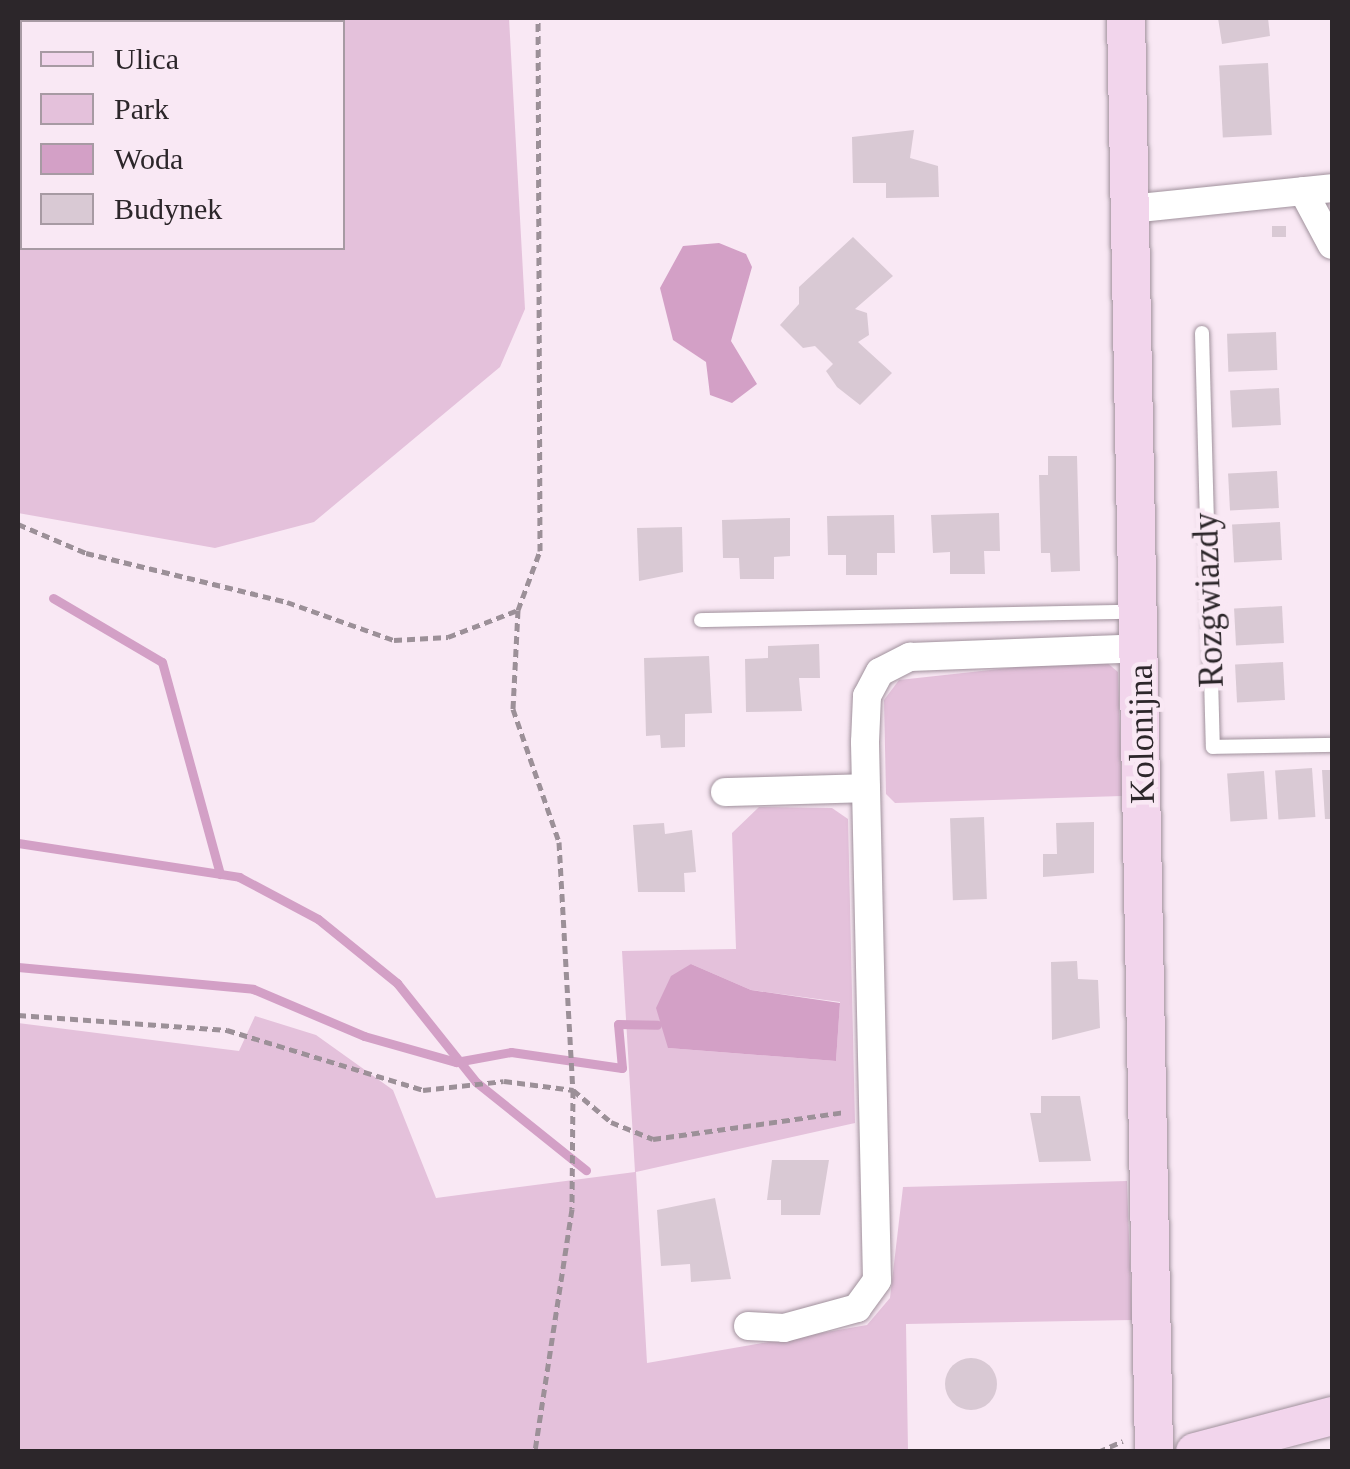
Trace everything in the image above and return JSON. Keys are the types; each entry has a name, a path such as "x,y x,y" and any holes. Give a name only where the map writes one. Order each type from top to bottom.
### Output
{"street":[{"name":"Kolonijna","path":"1126,18 1154,1452"},
{"path":"1130,209 1332,188"},
{"path":"1303,191 1332,245"},
{"path":"748,1326 784,1328 858,1308 877,1280 866,696 880,672 910,657 1140,630"},
{"path":"725,792 866,788"},
{"path":"1195,1452 1332,1416"}],"lane":[{"name":"Rozgwiazdy","path":"1202,333 1213,748 1332,745"},
{"path":"702,620 1140,630"}],"path":[{"path":"536,1452 572,1209 573,1090 559,842 513,709 518,610 540,551 538,18"},
{"path":"18,524 86,553 287,602 394,640 448,636 518,610"},
{"path":"18,1014 227,1030 422,1090 504,1082 573,1090 611,1122 653,1140 873,1107"}],"green space":[{"path":"18,18 509,18 525,309 500,367 314,522 215,548 18,513"},
{"path":"1105,661 1118,672 1122,796 895,803 886,794 884,700 899,680"},
{"path":"759,807 832,808 848,819 855,1123 636,1172 647,1363 867,1325 890,1298 903,1187 1127,1181 1132,1320 906,1324 908,1451 18,1452 18,1023 239,1051 255,1016 316,1035 393,1090 436,1198 635,1172 622,951 736,949 732,833","holes":["691,964 751,990 840,1002 836,1061 668,1048"]}],"water":[{"path":"719,243 746,254 752,267 731,341 757,384 732,403 710,395 706,362 673,340 660,288 683,246"},
{"path":"691,964 751,990 840,1003 836,1061 668,1048 656,1008 671,976"}],"building":[{"path":"1218,18 1268,18 1270,36 1222,44"},
{"path":"1268,63 1272,135 1223,137 1219,66"},
{"path":"914,130 910,158 938,166 939,197 886,198 886,183 853,183 852,137"},
{"path":"1272,226 1286,226 1286,237 1272,237"},
{"path":"853,237 893,276 855,309 867,313 869,335 858,342 892,373 860,405 837,387 826,371 833,364 815,346 803,348 780,325 799,304 799,287"},
{"path":"1276,332 1277,370 1228,372 1227,334"},
{"path":"1279,388 1281,425 1232,428 1230,391"},
{"path":"1048,456 1077,456 1080,571 1051,572 1050,553 1041,553 1039,475 1048,475"},
{"path":"1277,471 1279,508 1230,511 1228,474"},
{"path":"999,513 1000,551 984,551 985,574 950,574 950,552 933,553 931,515"},
{"path":"894,515 895,553 877,553 877,575 846,575 846,555 828,555 827,516"},
{"path":"790,518 790,556 774,557 774,579 740,579 739,558 723,558 722,520"},
{"path":"1280,522 1282,560 1234,562 1232,525"},
{"path":"682,527 683,572 639,581 637,528"},
{"path":"1282,606 1284,643 1236,645 1234,609"},
{"path":"819,644 820,678 799,678 802,711 746,712 745,659 768,658 768,646"},
{"path":"709,656 712,713 685,714 685,747 661,748 660,735 646,736 644,658"},
{"path":"1283,662 1285,700 1237,702 1235,665"},
{"path":"1312,768 1315,817 1279,819 1275,771"},
{"path":"1322,770 1332,770 1332,819 1325,819"},
{"path":"1264,771 1267,819 1230,821 1227,774"},
{"path":"984,817 987,899 953,900 950,818"},
{"path":"1094,822 1094,873 1043,877 1043,854 1057,854 1056,823"},
{"path":"664,823 665,834 692,830 696,872 684,873 685,892 638,892 633,825"},
{"path":"1077,961 1078,979 1098,980 1100,1028 1052,1040 1051,962"},
{"path":"1041,1096 1080,1096 1091,1161 1039,1162 1030,1113 1041,1113"},
{"path":"772,1160 829,1160 820,1215 781,1215 781,1200 767,1200"},
{"path":"715,1198 731,1279 691,1282 690,1264 661,1266 657,1210"},
{"path":"971,1358 989,1366 997,1384 989,1402 971,1410 953,1402 945,1384 953,1366"}],"waterway":[{"path":"53,598 162,662 220,874"},
{"path":"18,843 239,877 318,919 397,983 476,1082 586,1170"},
{"path":"18,967 253,989 364,1036 456,1062 511,1052 622,1068 618,1024 657,1025"}]}
